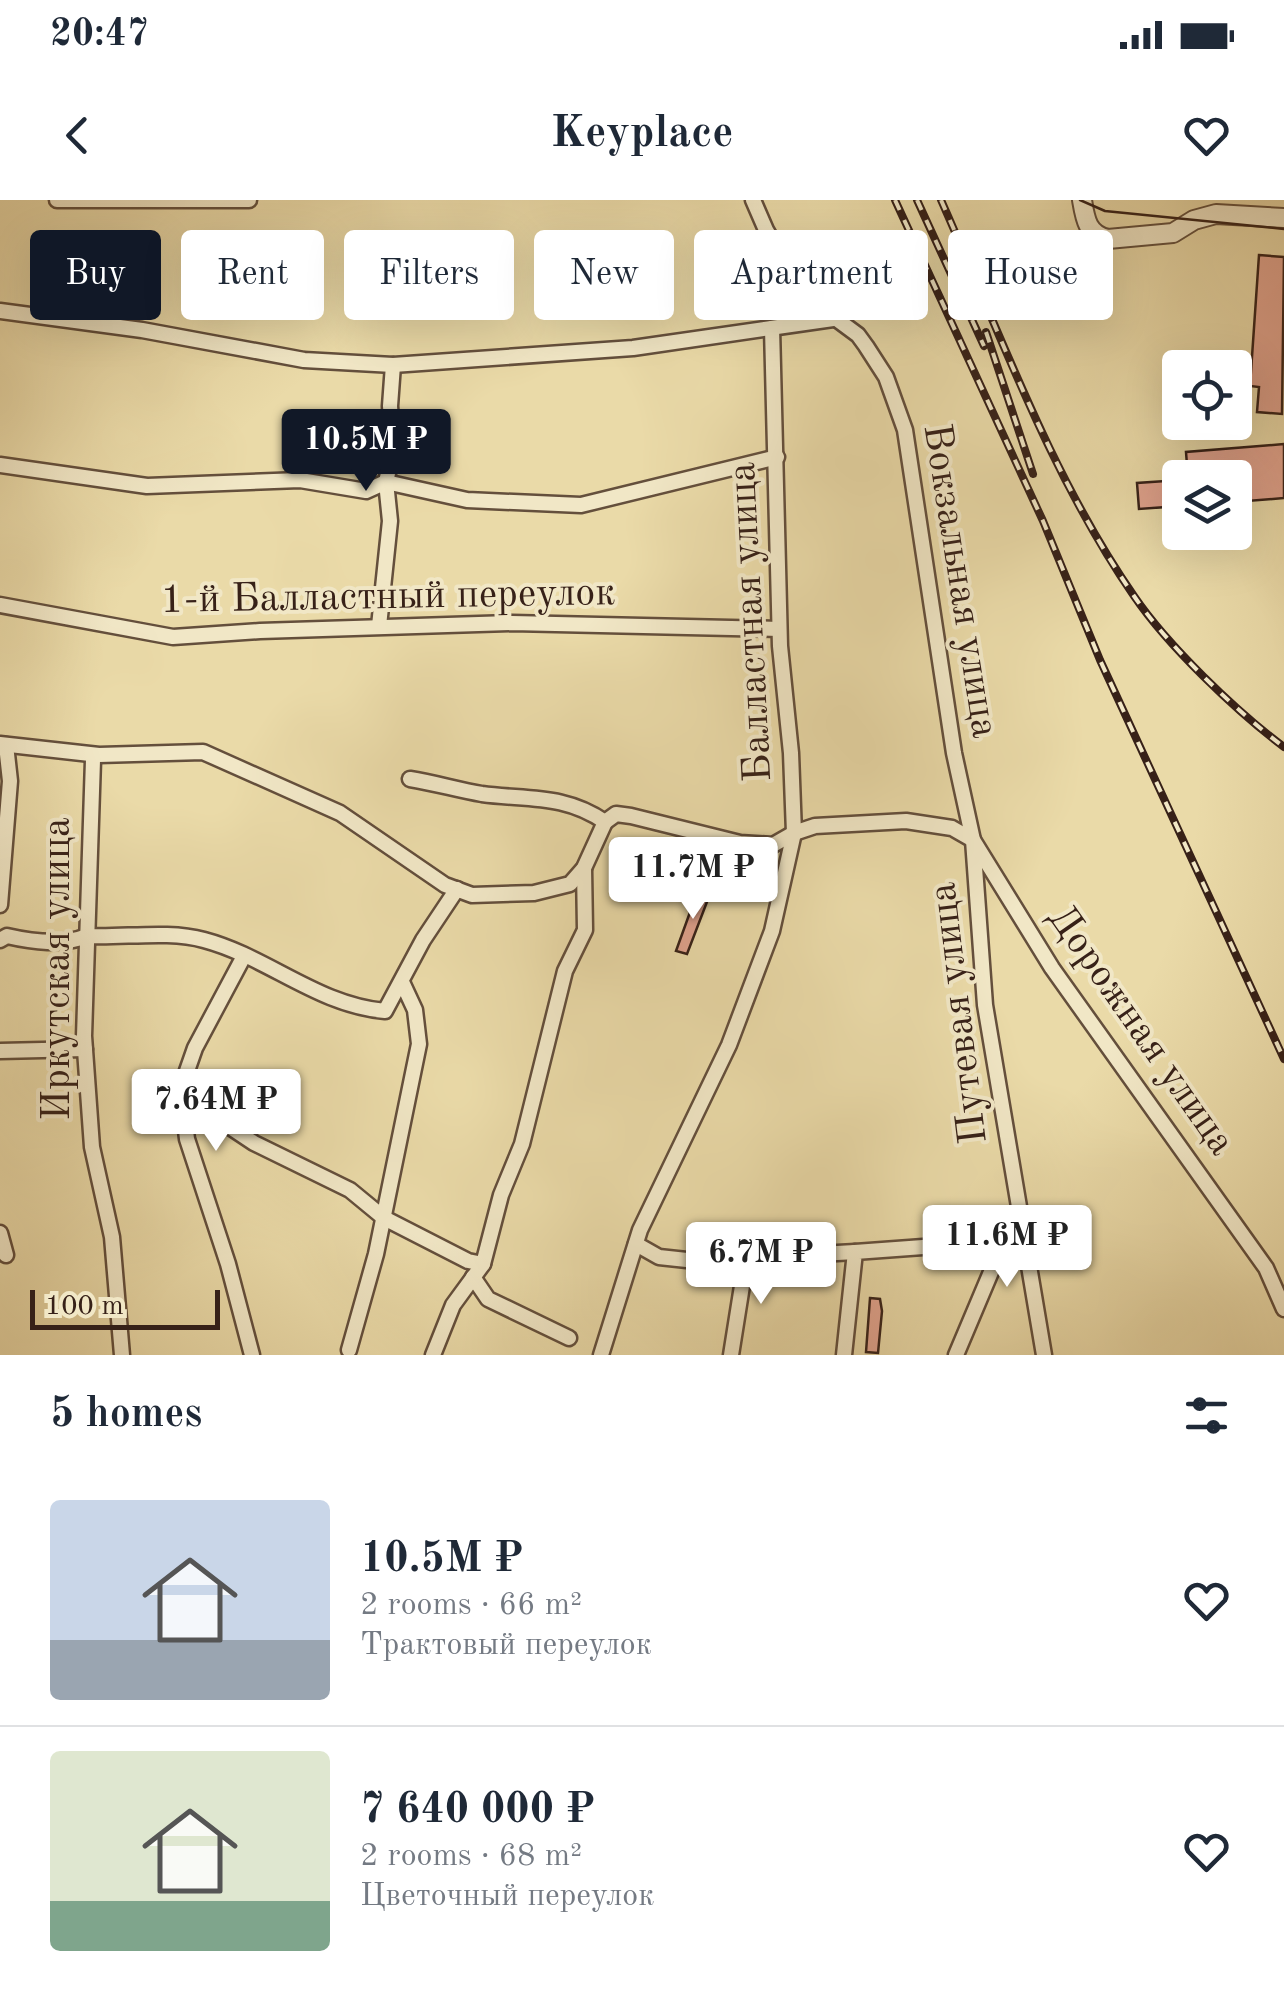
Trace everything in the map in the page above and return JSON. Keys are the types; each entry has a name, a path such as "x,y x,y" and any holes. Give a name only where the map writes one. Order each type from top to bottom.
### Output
{"street":[{"path":"57,200 249,200"},
{"name":"Вокзальная улица","path":"753,200 766,230"},
{"path":"1082,201 1092,232 1108,239 1165,235 1194,220 1239,207 1284,218"},
{"path":"0,311 142,330 304,360 394,365 633,348 826,320"},
{"name":"Вокзальная улица","path":"834,320 858,336 886,377 905,430 954,753 974,840"},
{"name":"Балластная улица","path":"601,1355 636,1244 742,1013 772,931 794,832 780,629 772,328"},
{"path":"379,626 390,521 386,482 393,452 390,406 394,365"},
{"path":"0,465 147,486 300,480 366,492 386,482 467,500 581,504 777,458"},
{"name":"1-й Балластный переулок","path":"0,604 172,637 512,623 780,629"},
{"path":"0,906 10,781 3,744 100,755 203,752 340,813 457,890 472,895 534,892 570,884 584,868 606,822 616,814 740,842 773,844 815,826 906,821 952,828 974,840"},
{"name":"Иркутская улица","path":"93,760 85,1049 92,1147 112,1238 122,1355"},
{"path":"410,779 514,798 543,797 582,808 606,822"},
{"name":"Путевая улица","path":"974,840 985,1005 1044,1355"},
{"name":"Дорожная улица","path":"974,840 1052,968 1266,1268 1284,1309"},
{"path":"433,1355 453,1305 478,1270 501,1195 522,1144 565,971 584,930 584,868"},
{"path":"0,940 7,936 54,942 87,936 202,939 330,999 385,1011 423,940 457,890"},
{"path":"244,956 195,1048 181,1088 187,1139 228,1264 252,1355"},
{"path":"349,1350 384,1218 419,1044 415,1010 402,982"},
{"path":"0,1051 85,1049"},
{"path":"181,1088 254,1144 350,1190 384,1218 468,1261 478,1270 488,1298 569,1338"},
{"path":"956,1355 1018,1208"},
{"path":"0,1232 6,1255"},
{"path":"636,1244 659,1257 696,1261 1005,1241"},
{"path":"844,1355 854,1252"},
{"path":"731,1355 742,1286 740,1258"}],"building":[{"path":"1259,255 1284,257 1282,414 1257,412 1259,387 1252,386"},
{"path":"1284,444 1284,498 1252,501 1252,460 1187,460 1186,452"},
{"path":"1162,481 1162,507 1139,509 1137,483"},
{"path":"698,890 710,894 687,954 676,951"},
{"path":"870,1298 880,1299 882,1311 878,1353 866,1352"}],"tram line":[{"path":"1080,200 1105,211 1284,229"}],"railway":[{"path":"895,200 1043,521 1100,660 1284,1059"},
{"path":"917,200 984,346"},
{"path":"941,200 1028,403 1104,550 1148,615 1184,656 1224,697 1284,747"},
{"path":"986,332 1033,474"}]}
